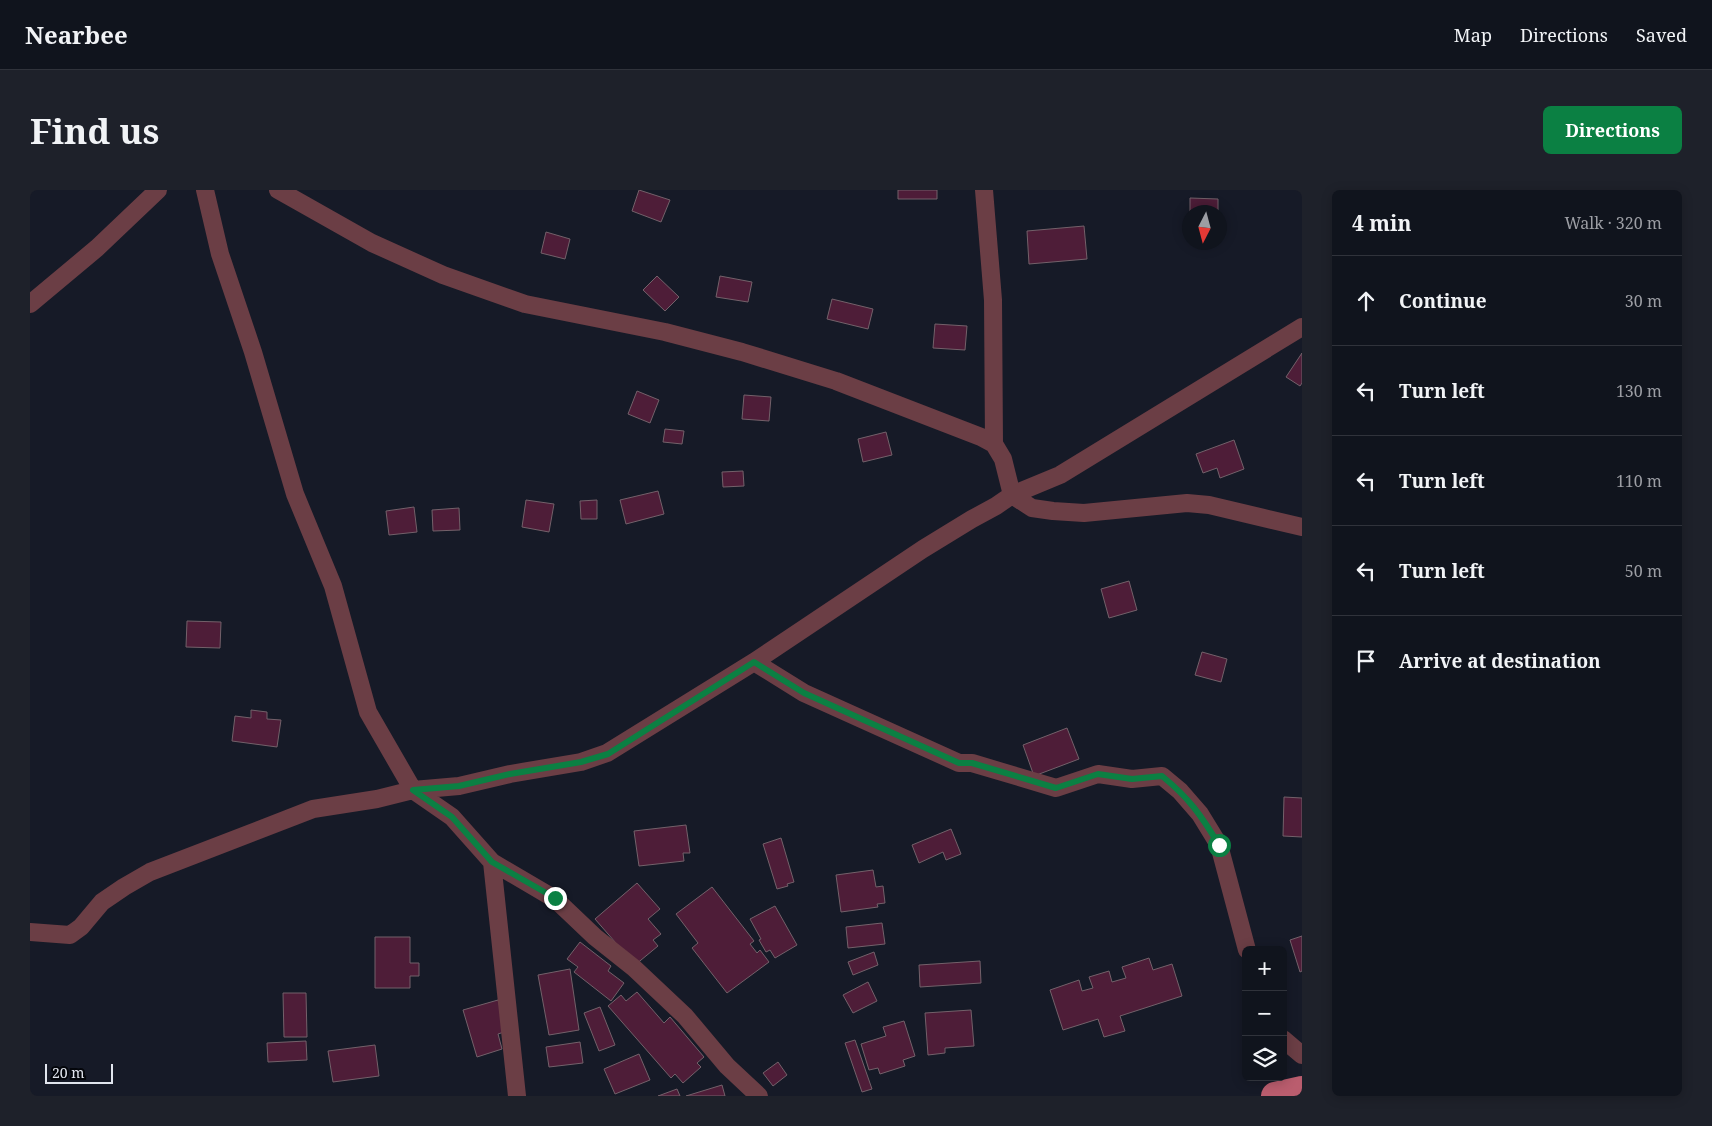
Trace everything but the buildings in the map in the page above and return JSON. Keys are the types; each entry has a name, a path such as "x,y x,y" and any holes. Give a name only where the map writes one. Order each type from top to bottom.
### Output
{"main road":[{"path":"1275,1096 1302,1090"}],"street":[{"path":"30,304 97,248 158,190"},
{"path":"204,190 220,254 253,352 295,494 333,586 368,712 413,790 452,817 492,862 555,898 595,937 634,968 685,1016 727,1066 759,1096"},
{"path":"278,190 372,243 443,275 479,288 525,304 665,332 742,352 836,381 981,437 994,444"},
{"path":"984,190 993,300 994,444 1003,459 1012,494 1032,508 1052,512 1084,512 1187,503 1209,505 1302,527"},
{"path":"30,932 70,935 75,932 102,902 150,872 313,809 377,799 413,790 459,786 510,774 581,762 608,754 754,662 923,549 996,506 1012,494 1060,475 1302,327"},
{"path":"754,662 804,693 959,763 972,763 1056,788 1098,774 1132,779 1162,776 1180,791 1200,814 1219,845 1246,946"},
{"path":"492,862 517,1096"},
{"path":"1287,1043 1302,1055"}],"route":[{"path":"555,898 492,862 452,817 413,790 459,786 510,774 581,762 608,754 754,662 804,693 959,763 972,763 1056,788 1098,774 1132,779 1162,776 1180,791 1200,814 1219,845"}]}
